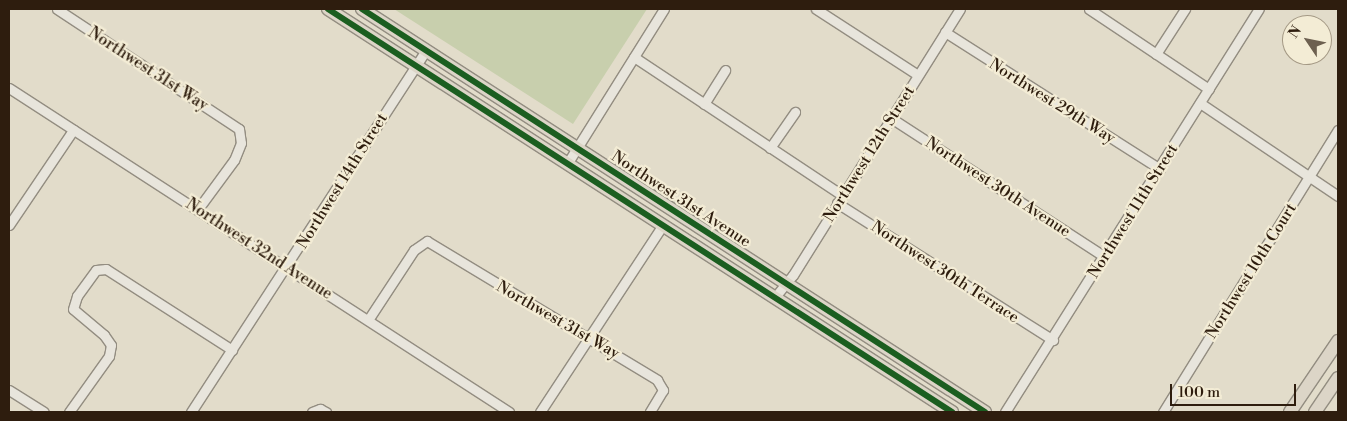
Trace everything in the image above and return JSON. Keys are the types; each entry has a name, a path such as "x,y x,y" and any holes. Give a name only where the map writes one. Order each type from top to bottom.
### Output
{"main road":[{"name":"Northwest 31st Avenue","path":"328,9 952,412"},
{"name":"Northwest 31st Avenue","path":"362,9 985,412"},
{"path":"663,225 700,228"},
{"path":"1290,412 1338,341"},
{"path":"1315,412 1338,378"}],"street":[{"name":"Northwest 31st Way","path":"57,9 239,130 242,143 234,160 198,210"},
{"path":"567,164 664,9"},
{"path":"816,9 918,75"},
{"name":"Northwest 12th Street","path":"775,297 840,199 960,9"},
{"path":"1089,9 1209,89"},
{"path":"1156,54 1185,9"},
{"name":"Northwest 11th Street","path":"1005,412 1106,257 1259,9"},
{"name":"Northwest 29th Way","path":"945,32 1160,169"},
{"name":"Northwest 14th Street","path":"191,412 288,267 426,50"},
{"name":"Northwest 30th Terrace","path":"634,58 770,148 840,199 1052,340"},
{"path":"704,104 725,70"},
{"name":"Northwest 32nd Avenue","path":"9,88 288,267 508,412"},
{"path":"1200,103 1338,196"},
{"path":"770,148 795,112"},
{"name":"Northwest 30th Avenue","path":"891,118 1106,257"},
{"path":"9,225 73,130"},
{"name":"Northwest 10th Court","path":"1163,412 1338,130"},
{"path":"540,412 663,225"},
{"name":"Northwest 31st Way","path":"368,320 414,250 427,241 586,340 603,345 657,380 663,390 650,412"},
{"path":"69,412 109,356 111,345 104,335 73,309 77,296 96,270 106,269 232,350"},
{"path":"9,390 44,412"},
{"path":"312,412 320,409 326,412"}],"green space":[{"path":"394,9 647,9 573,124"}],"cycle path":[{"path":"328,9 952,412"},
{"path":"362,9 985,412"}]}
